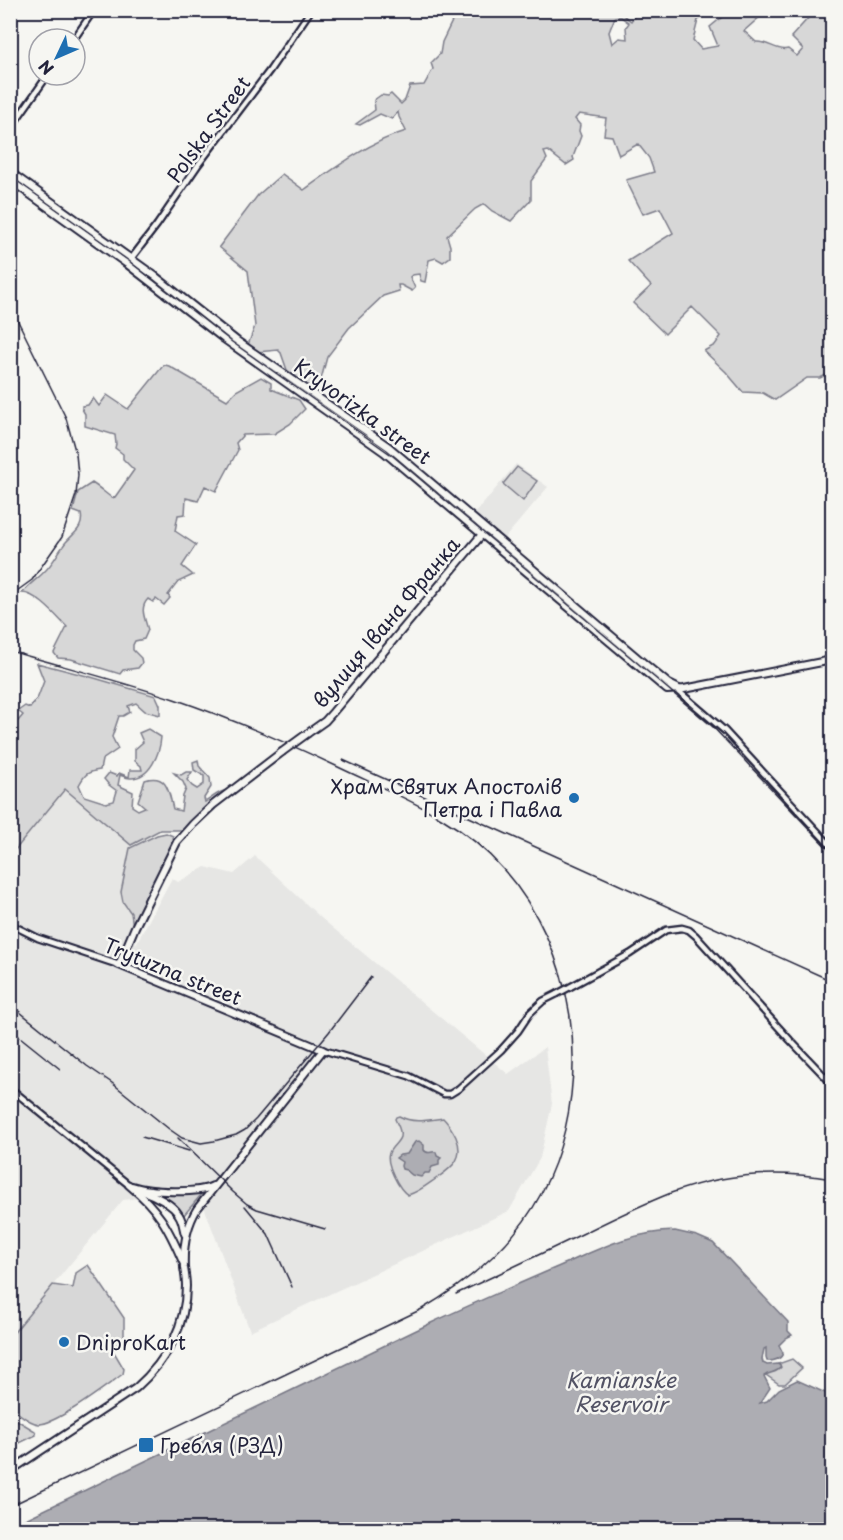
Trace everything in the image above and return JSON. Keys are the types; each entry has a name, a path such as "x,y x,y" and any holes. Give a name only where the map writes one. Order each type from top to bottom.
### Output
{"main road":[{"name":"Kryvorizka street","path":"10,172 237,341 389,447 484,532 678,689"},
{"name":"Kryvorizka street","path":"10,180 129,261"},
{"name":"вулиця Івана Франка","path":"119,965 177,842 213,805 325,721 484,532"},
{"path":"678,689 832,660"},
{"name":"Trytuzna street","path":"119,965 323,1050"},
{"path":"185,1238 192,1217 216,1184 323,1050"},
{"path":"132,1186 159,1190 200,1190 208,1189 216,1184"},
{"path":"10,1471 136,1388 154,1370 174,1343 184,1313 186,1283 185,1238 182,1222 177,1212 151,1194 132,1186"},
{"path":"132,1186 165,1224 184,1266"},
{"path":"151,1206 151,1194 159,1190"},
{"path":"165,1224 175,1227 182,1222"}],"street":[{"path":"82,27 94,10"},
{"name":"Polska Street","path":"129,261 270,70 311,10"},
{"path":"10,129 40,87"},
{"path":"678,689 725,731 832,847"},
{"name":"Trytuzna street","path":"10,924 38,938 119,965"},
{"path":"323,1050 409,1076 444,1094 450,1094 501,1050 530,1013 543,1002 630,954 666,930 682,928 696,936 832,1084"},
{"path":"10,1088 132,1186"}],"shaded area":[{"path":"457,11 619,11 631,21 638,11 705,11 705,16 698,20 693,40 701,49 718,46 710,27 727,13 726,11 764,11 744,31 756,42 784,50 788,49 797,56 803,49 791,37 811,15 810,11 832,11 832,372 820,378 807,378 775,400 763,393 743,392 704,351 715,345 721,336 692,307 665,334 633,303 651,286 628,261 673,233 660,208 643,214 626,180 654,172 649,158 638,144 619,155 612,136 604,135 606,118 579,114 575,119 580,125 581,136 574,160 566,165 548,151 544,152 547,159 531,181 531,200 511,221 484,204 475,209 447,236 450,257 443,262 436,258 429,260 425,282 421,281 419,274 412,275 410,277 415,288 412,291 398,285 399,291 383,296 349,328 327,357 320,383 311,388 287,370 278,350 257,352 248,345 255,326 248,271 219,247 258,195 282,174 304,190 366,148 406,131 398,112 392,119 380,114 360,125 356,124 375,110 374,100 381,95 391,94 401,104 410,86 424,85 433,69 431,63 440,54 442,42","holes":["615,17 621,17 629,23 626,27 627,39 619,38 612,44 609,32"]},
{"path":"165,365 227,400 236,391 261,377 271,383 271,389 299,400 305,409 290,424 274,434 243,435 236,443 238,450 216,491 205,486 198,501 186,498 185,514 178,515 175,531 196,545 182,566 193,575 178,582 164,605 156,599 153,602 148,599 145,602 144,613 148,630 144,639 135,641 133,645 133,650 141,658 142,663 138,668 123,670 120,674 71,659 58,658 54,653 67,627 40,601 22,593 47,569 80,527 81,514 73,511 78,492 92,483 112,498 115,497 134,470 123,459 123,454 115,448 115,435 85,426 82,406 88,405 93,398 99,406 107,395 128,409"},
{"path":"516,464 548,487 504,539 474,515"},
{"path":"517,467 537,481 523,501 503,484"},
{"path":"37,663 156,696 160,705 160,715 145,711 136,703 128,706 130,712 119,716 112,737 118,749 102,760 100,770 89,773 83,778 79,785 84,796 106,803 114,801 117,791 104,779 109,773 117,776 119,773 129,777 130,770 142,770 135,761 135,749 143,742 139,733 148,729 161,737 153,764 137,777 129,778 120,775 118,785 133,792 132,806 138,810 145,807 138,801 145,780 159,779 166,786 173,809 181,811 186,789 174,773 181,775 192,772 187,780 197,789 204,784 204,776 194,770 193,762 198,760 199,766 210,778 211,787 204,798 205,802 220,792 229,790 184,830 160,830 131,845 65,789 11,855 11,717 18,721 23,715 18,711 25,706 30,708 38,697 44,681"},
{"path":"65,789 131,845 121,892 123,902 131,913 136,944 172,878 178,882 205,867 234,874 255,856 321,918 508,1074 545,1047 552,1104 540,1158 509,1211 250,1331 199,1193 187,1192 123,1200 11,1336 11,855"},
{"path":"166,833 173,836 174,844 133,927 131,913 123,902 121,892 130,848"},
{"path":"399,1116 416,1121 443,1118 456,1137 459,1151 456,1161 443,1174 408,1195 394,1176 388,1157 400,1137 400,1130 395,1119"},
{"path":"200,1192 200,1196 184,1215 156,1193"},
{"name":"DniproKart","path":"88,1265 124,1318 124,1338 111,1347 124,1369 123,1374 57,1418 39,1424 35,1423 11,1408 11,1336 53,1285 73,1288 76,1273"},
{"path":"792,1359 802,1368 785,1384 779,1384 766,1375 780,1365 778,1364"},
{"path":"10,1416 35,1431 36,1435 11,1447"}],"water":[{"path":"419,1141 424,1145 425,1151 436,1152 441,1158 439,1165 432,1167 429,1173 421,1177 402,1169 402,1162 396,1158 407,1154 415,1142"},
{"name":"Kamianske Reservoir","path":"675,1231 697,1236 713,1243 788,1322 788,1331 792,1335 779,1345 783,1353 781,1357 767,1361 766,1348 764,1349 763,1363 778,1364 781,1367 764,1376 770,1388 760,1403 767,1401 779,1389 797,1380 832,1396 832,1529 11,1529 11,1526 463,1308 617,1242 644,1234"}],"tram line":[{"path":"10,176 129,261 232,342 393,456 713,727 832,853"}],"railway":[{"path":"10,305 66,418 76,454 78,475 76,495 62,537 32,580 10,596"},
{"path":"10,651 154,692 256,730 416,804 475,842 504,870 528,902 547,937 561,975 570,1014 573,1055 571,1095 565,1131 555,1164 541,1194 524,1221 479,1269 422,1309 10,1506"},
{"path":"343,760 832,981"},
{"path":"10,1004 169,1129 182,1138 201,1143 236,1135 245,1130 329,1032 371,977"},
{"path":"10,1029 60,1069"},
{"path":"142,1137 189,1151"},
{"path":"178,1138 247,1204 325,1229"},
{"path":"456,1294 627,1212 691,1186 731,1177 771,1174 832,1179"},
{"path":"245,1206 268,1234 292,1287"}],"place":[{"name":"Храм Святих Апостолів Петра і Павла","path":"574,798"},
{"name":"DniproKart","path":"64,1342"},
{"name":"Гребля (РЗД)","path":"146,1445"}]}
